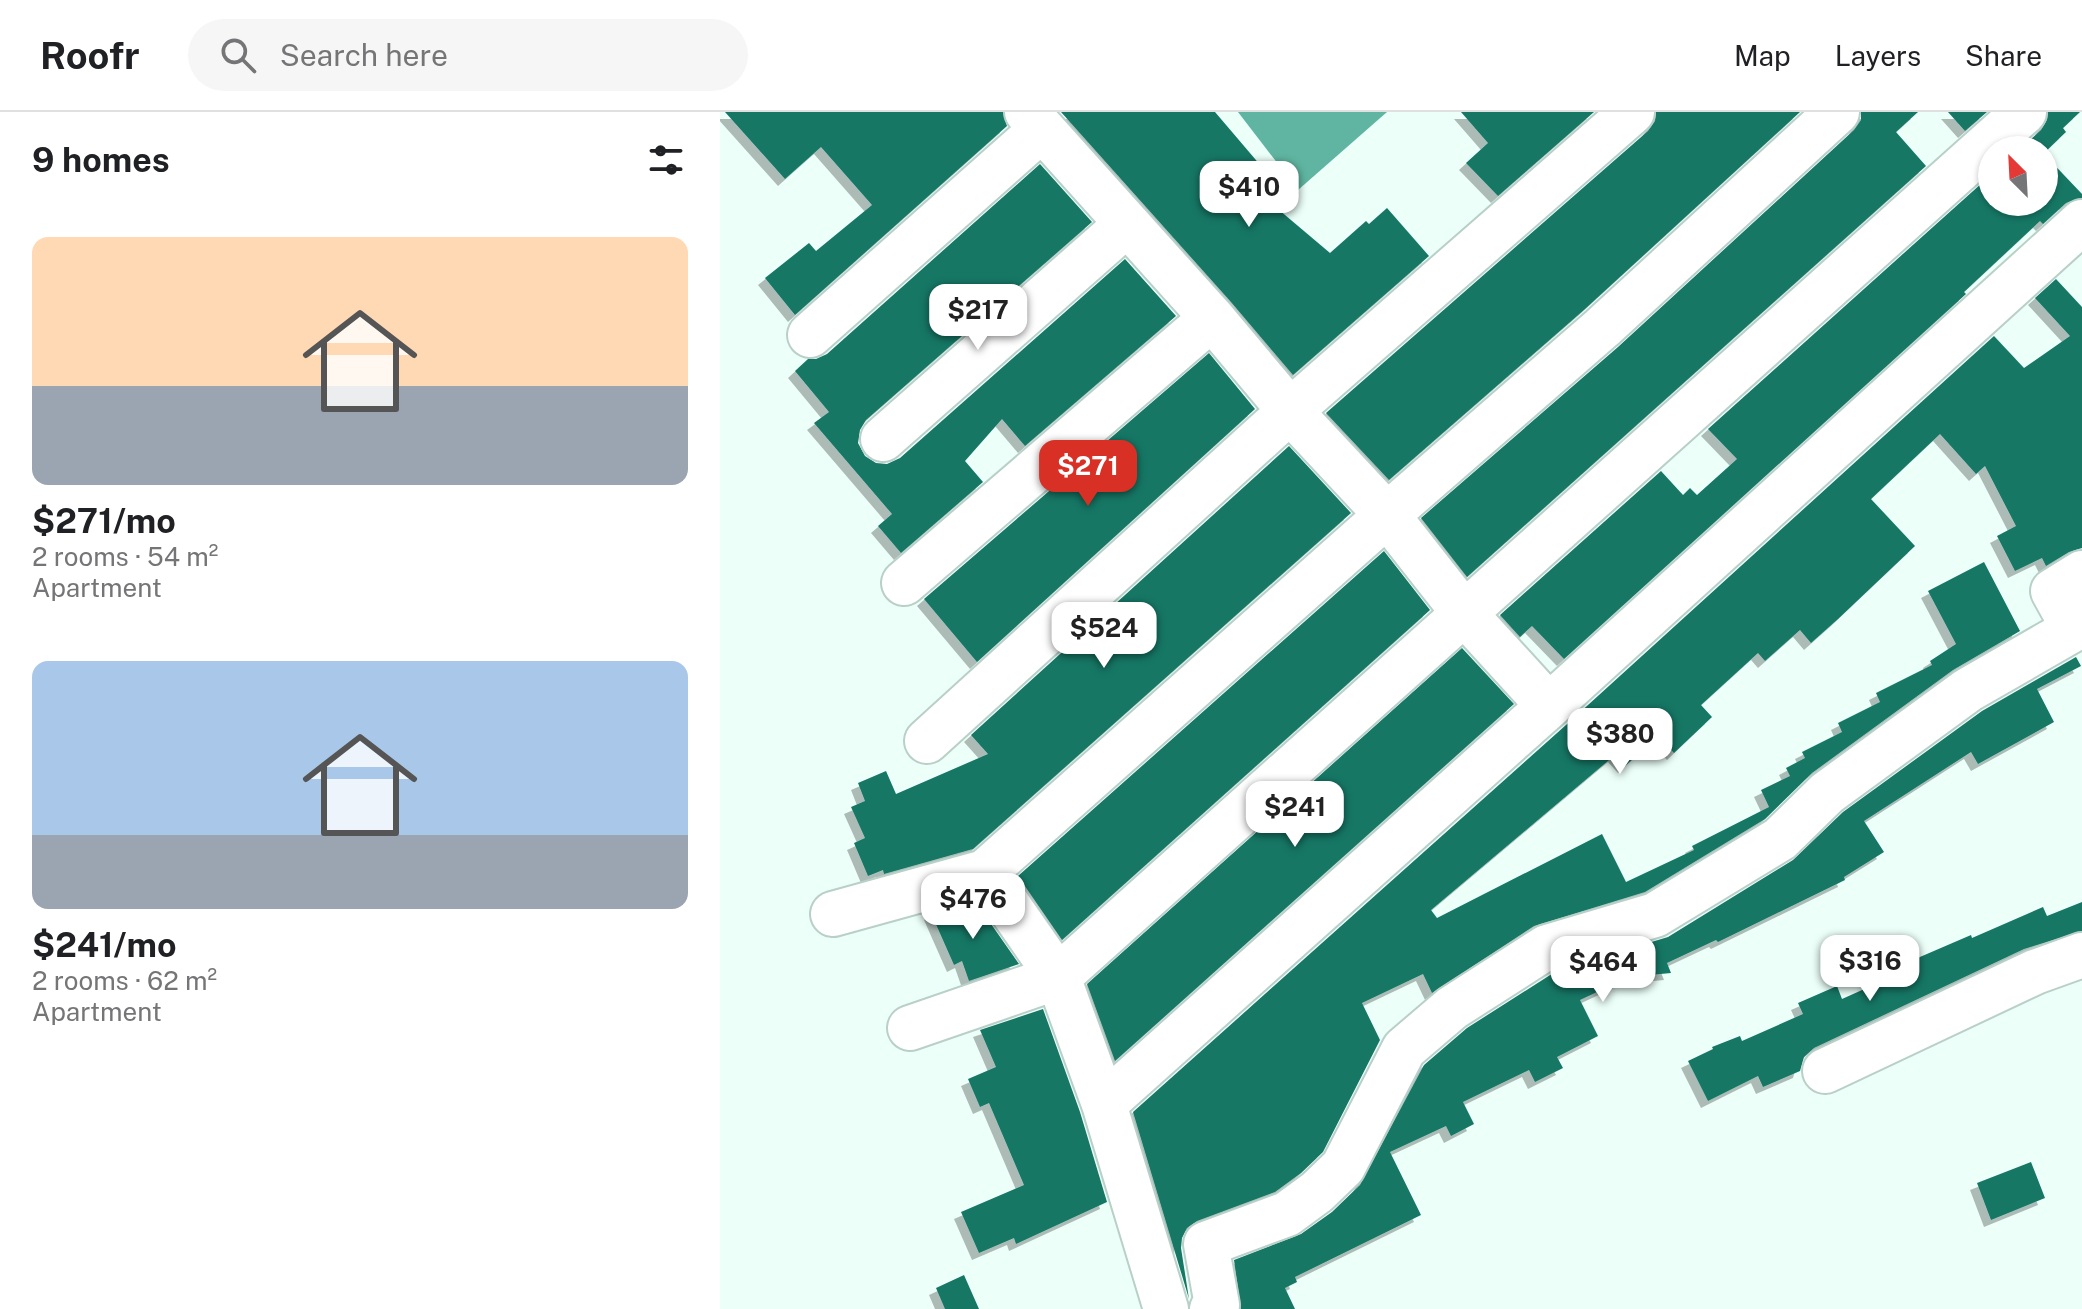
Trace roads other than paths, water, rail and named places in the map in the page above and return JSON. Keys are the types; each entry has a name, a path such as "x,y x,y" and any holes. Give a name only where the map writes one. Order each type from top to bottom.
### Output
{"street":[{"path":"927,741 1290,411 1632,112"},
{"path":"833,914 985,872 1602,328 1837,112"},
{"path":"910,1028 1058,977 2024,112"},
{"path":"810,335 1034,120 1212,318 1290,411 1387,515 1464,613 1549,706"},
{"path":"1104,1104 1549,706 2082,222"},
{"path":"883,439 1127,224"},
{"path":"904,583 1212,318"},
{"path":"1212,1309 1217,1305 1206,1244 1287,1214 1317,1192 1343,1167 1404,1049 1452,1008 1547,947 1655,915 1780,839 1827,793 1968,690 2074,629 2053,591 2082,573"},
{"path":"985,872 1058,977 1104,1104 1166,1309"},
{"path":"1825,1071 2035,972 2082,955"}]}
